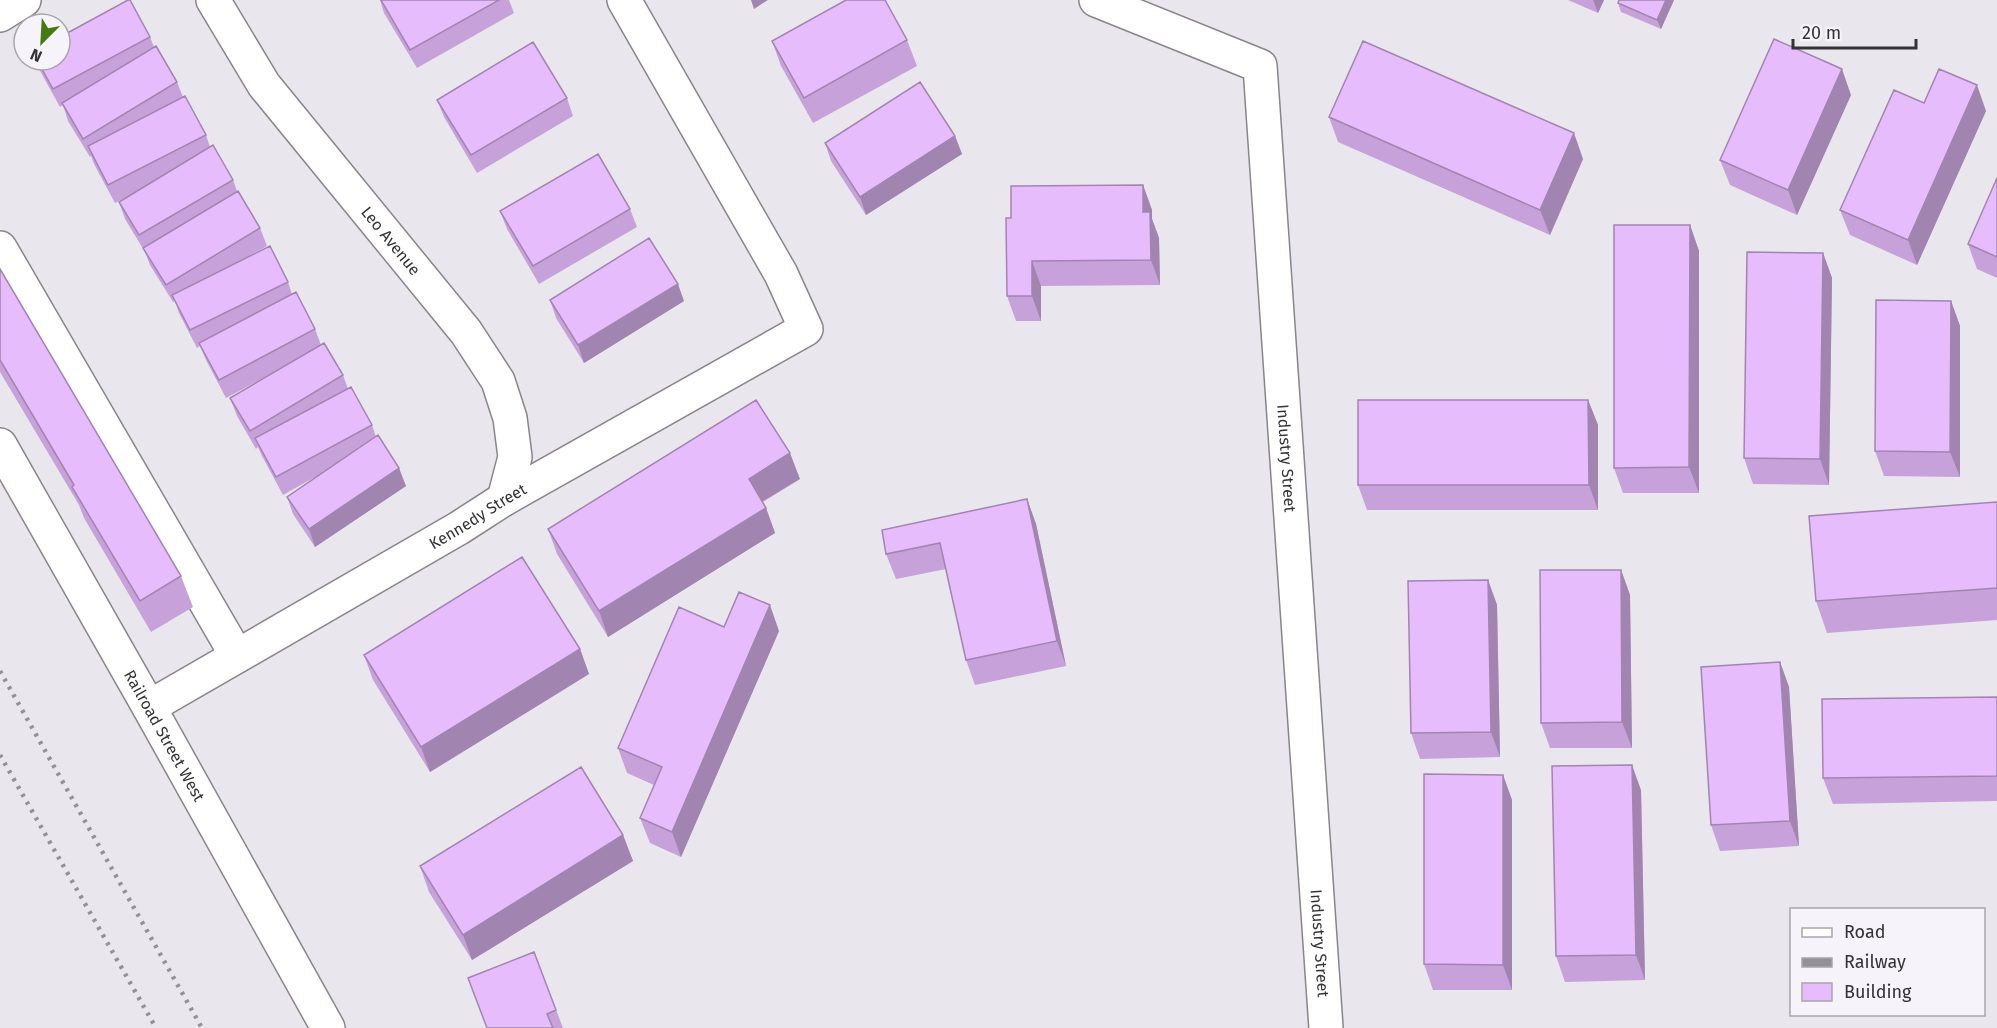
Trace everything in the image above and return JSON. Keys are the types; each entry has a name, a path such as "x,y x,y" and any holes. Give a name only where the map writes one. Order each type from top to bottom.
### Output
{"street":[{"path":"0,15 24,0"},
{"name":"Leo Avenue","path":"213,0 264,85 466,332 498,381 510,418 515,457 504,499"},
{"name":"Kennedy Street","path":"149,707 459,528 504,499 806,329 781,274 624,0"},
{"name":"Industry Street","path":"1096,0 1260,66 1326,1028"},
{"path":"0,249 237,656"},
{"name":"Railroad Street West","path":"0,445 328,1028"}],"building":[{"path":"130,0 150,37 53,89 44,72 72,72 72,30"},
{"path":"381,0 499,0 410,50"},
{"path":"846,0 885,0 907,40 804,98 772,41"},
{"path":"1619,0 1666,0 1657,20 1618,3"},
{"path":"1774,39 1842,69 1788,190 1720,160"},
{"path":"1363,41 1574,133 1540,210 1329,117"},
{"path":"533,42 567,98 471,155 437,100"},
{"path":"156,46 177,82 83,139 62,103"},
{"path":"1939,69 1977,85 1908,240 1840,210 1894,90 1924,103"},
{"path":"920,82 955,136 860,197 825,143"},
{"path":"185,96 206,135 108,185 88,146"},
{"path":"213,145 233,180 139,235 119,202"},
{"path":"598,154 630,209 533,266 500,211"},
{"path":"1997,178 1997,257 1968,244"},
{"path":"1143,185 1143,212 1150,212 1151,260 1032,261 1032,296 1007,296 1006,218 1011,218 1011,186"},
{"path":"238,191 260,228 166,285 143,248"},
{"path":"1614,225 1690,225 1689,467 1614,468"},
{"path":"649,238 678,284 578,345 550,300"},
{"path":"270,246 288,282 190,330 172,295"},
{"path":"1747,252 1823,253 1820,459 1744,458"},
{"path":"0,269 181,576 140,601 0,360"},
{"path":"296,292 315,329 219,380 199,343"},
{"path":"1876,300 1951,301 1950,452 1875,451"},
{"path":"324,343 343,375 250,431 230,398"},
{"path":"351,387 372,425 276,477 255,438"},
{"path":"756,400 790,453 749,479 766,508 599,611 548,529"},
{"path":"1358,400 1588,400 1589,485 1358,485"},
{"path":"378,435 399,468 309,529 287,497"},
{"path":"1027,499 1057,641 966,660 940,543 886,554 882,530"},
{"path":"1997,502 1997,588 1816,601 1809,516"},
{"path":"522,557 580,649 421,747 364,655"},
{"path":"1540,570 1621,570 1622,722 1541,723"},
{"path":"1488,580 1491,732 1411,733 1408,581"},
{"path":"739,592 770,605 672,832 640,818 662,767 618,748 679,607 724,627"},
{"path":"1780,662 1790,821 1711,825 1701,667"},
{"path":"1997,697 1997,776 1823,778 1822,699"},
{"path":"1632,765 1636,955 1556,956 1552,766"},
{"path":"581,767 623,835 463,935 420,866"},
{"path":"1424,774 1503,775 1503,965 1424,964"},
{"path":"534,952 556,1010 547,1014 553,1028 487,1028 468,978"}],"railway":[{"path":"0,671 202,1028"},
{"path":"0,755 156,1028"}]}
